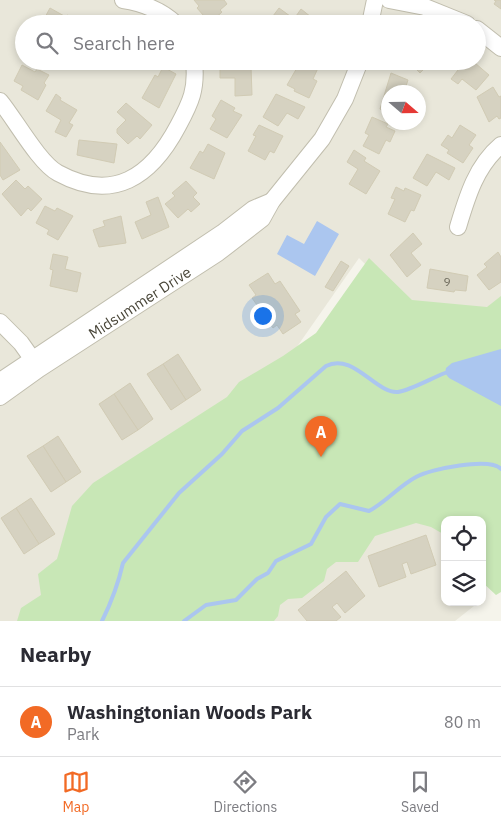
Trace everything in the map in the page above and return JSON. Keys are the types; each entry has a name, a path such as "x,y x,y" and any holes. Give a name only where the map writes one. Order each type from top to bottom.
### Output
{"street":[{"path":"123,0 143,3 166,15"},
{"path":"372,15 375,0"},
{"path":"389,0 425,7 445,15"},
{"path":"486,36 501,48"},
{"path":"0,101 55,172 87,186 116,184 146,171 166,148 193,98 195,70"},
{"name":"Midsummer Drive","path":"0,381 36,363 218,253 262,219 272,201 322,139 345,99 356,70"},
{"path":"458,227 472,182 491,154 501,145"},
{"path":"0,322 21,343 36,363"},
{"name":"Midsummer Drive","path":"0,398 36,363"}],"shaded area":[{"path":"0,0 501,0 501,320 418,317 359,258 257,404 60,621 0,621"},
{"path":"356,518 441,520 441,606 474,606 455,621 209,621"}],"green space":[{"path":"369,258 412,300 487,307 501,296 501,592 496,595 486,586 486,516 441,516 441,533 431,527 416,523 375,536 358,562 336,562 327,569 324,581 302,598 288,599 280,605 278,616 274,621 17,621 21,608 41,595 38,574 57,559 72,506 93,483 227,397 239,382 283,356 316,333"}],"water":[{"path":"317,221 339,234 315,276 277,254 287,235 304,244"},
{"path":"501,349 501,406 449,378 445,373 446,368 452,363"}],"building":[{"path":"194,0 224,0 227,4 220,10 222,12 219,15 203,15 197,8 199,6"},
{"path":"494,0 501,0 501,9 494,4 496,1"},
{"path":"50,8 62,15 46,15"},
{"path":"279,8 289,15 274,15"},
{"path":"301,9 308,15 297,15"},
{"path":"20,70 31,70 35,72 39,70 49,75 38,100 21,90 23,86 14,81"},
{"path":"162,70 169,70 176,74 159,108 142,98 155,75 158,77"},
{"path":"220,70 251,70 252,95 235,96 235,78 220,78"},
{"path":"296,70 317,70 313,79 317,81 309,98 294,91 295,89 287,85"},
{"path":"458,70 483,70 489,75 476,90 462,79 458,84 451,79"},
{"path":"391,73 408,80 406,85 387,85"},
{"path":"493,87 499,97 501,96 501,118 499,119 497,116 489,122 477,97"},
{"path":"56,94 61,98 60,100 77,110 69,123 73,125 66,137 55,132 61,120 46,111"},
{"path":"276,94 305,107 298,119 287,113 278,126 263,117"},
{"path":"221,100 235,108 233,111 242,115 227,138 210,129 216,119 212,116"},
{"path":"126,103 152,125 140,139 137,136 128,144 117,133 117,129 126,120 117,112"},
{"path":"372,117 381,121 381,130 395,131 390,142 386,140 379,154 363,146 369,135 365,133"},
{"path":"259,125 283,136 274,153 270,151 265,160 248,151 256,136 253,135"},
{"path":"460,125 476,135 469,145 473,148 463,163 447,153 449,150 441,145 448,135 452,138"},
{"path":"79,140 117,144 114,163 77,155"},
{"path":"0,142 20,170 3,180 0,175"},
{"path":"208,144 225,153 214,179 190,168 200,151 203,153"},
{"path":"354,150 366,158 364,161 380,171 366,194 349,184 358,169 347,162"},
{"path":"427,154 455,168 449,180 436,172 427,186 413,178"},
{"path":"16,180 25,189 28,186 42,199 31,211 28,208 21,216 2,194"},
{"path":"186,181 197,193 193,197 200,204 191,212 188,209 178,218 165,204 175,196 172,193"},
{"path":"396,187 404,191 405,188 421,195 414,211 411,210 405,222 388,214 395,199 391,198"},
{"path":"158,197 169,227 142,239 135,222 151,215 146,202"},
{"path":"45,206 55,211 57,208 73,216 58,240 47,234 49,230 36,223"},
{"path":"121,216 126,243 99,247 93,230 105,226 103,221"},
{"path":"413,233 422,244 411,253 421,265 407,277 390,255"},
{"path":"498,252 501,257 501,282 489,290 477,275 487,267 484,264"},
{"path":"53,254 68,257 65,269 81,273 77,292 50,286 53,270 50,269"},
{"path":"341,261 349,266 333,291 325,287"},
{"path":"430,269 468,276 466,291 455,290 454,292 427,288"},
{"path":"268,273 275,284 280,281 300,311 295,314 301,322 283,334 277,325 273,328 252,298 256,295 249,285"},
{"path":"178,354 201,390 186,400 163,364"},
{"path":"163,364 186,400 171,410 147,374"},
{"path":"130,383 153,419 138,430 114,394"},
{"path":"114,394 138,430 122,440 99,404"},
{"path":"58,436 81,472 66,482 43,446"},
{"path":"43,446 66,482 51,492 27,456"},
{"path":"31,498 55,534 39,544 16,508"},
{"path":"16,508 39,544 24,554 1,518"},
{"path":"426,535 436,565 411,574 407,562 402,564 406,577 379,587 368,556"},
{"path":"346,571 365,596 345,613 337,603 332,607 341,617 336,621 307,621 298,610"}],"waterway":[{"path":"102,621 109,607 123,563 179,493 222,454 242,431 278,408 326,366 336,363 346,364 381,387 398,392 445,373"},
{"path":"184,621 206,605 236,600 257,579 268,573 276,561 311,544 326,517 340,504 369,511 410,481 423,474 473,464 485,464 501,469"}],"place":[{"name":"Washingtonian Woods Park","path":"321,457"}]}
